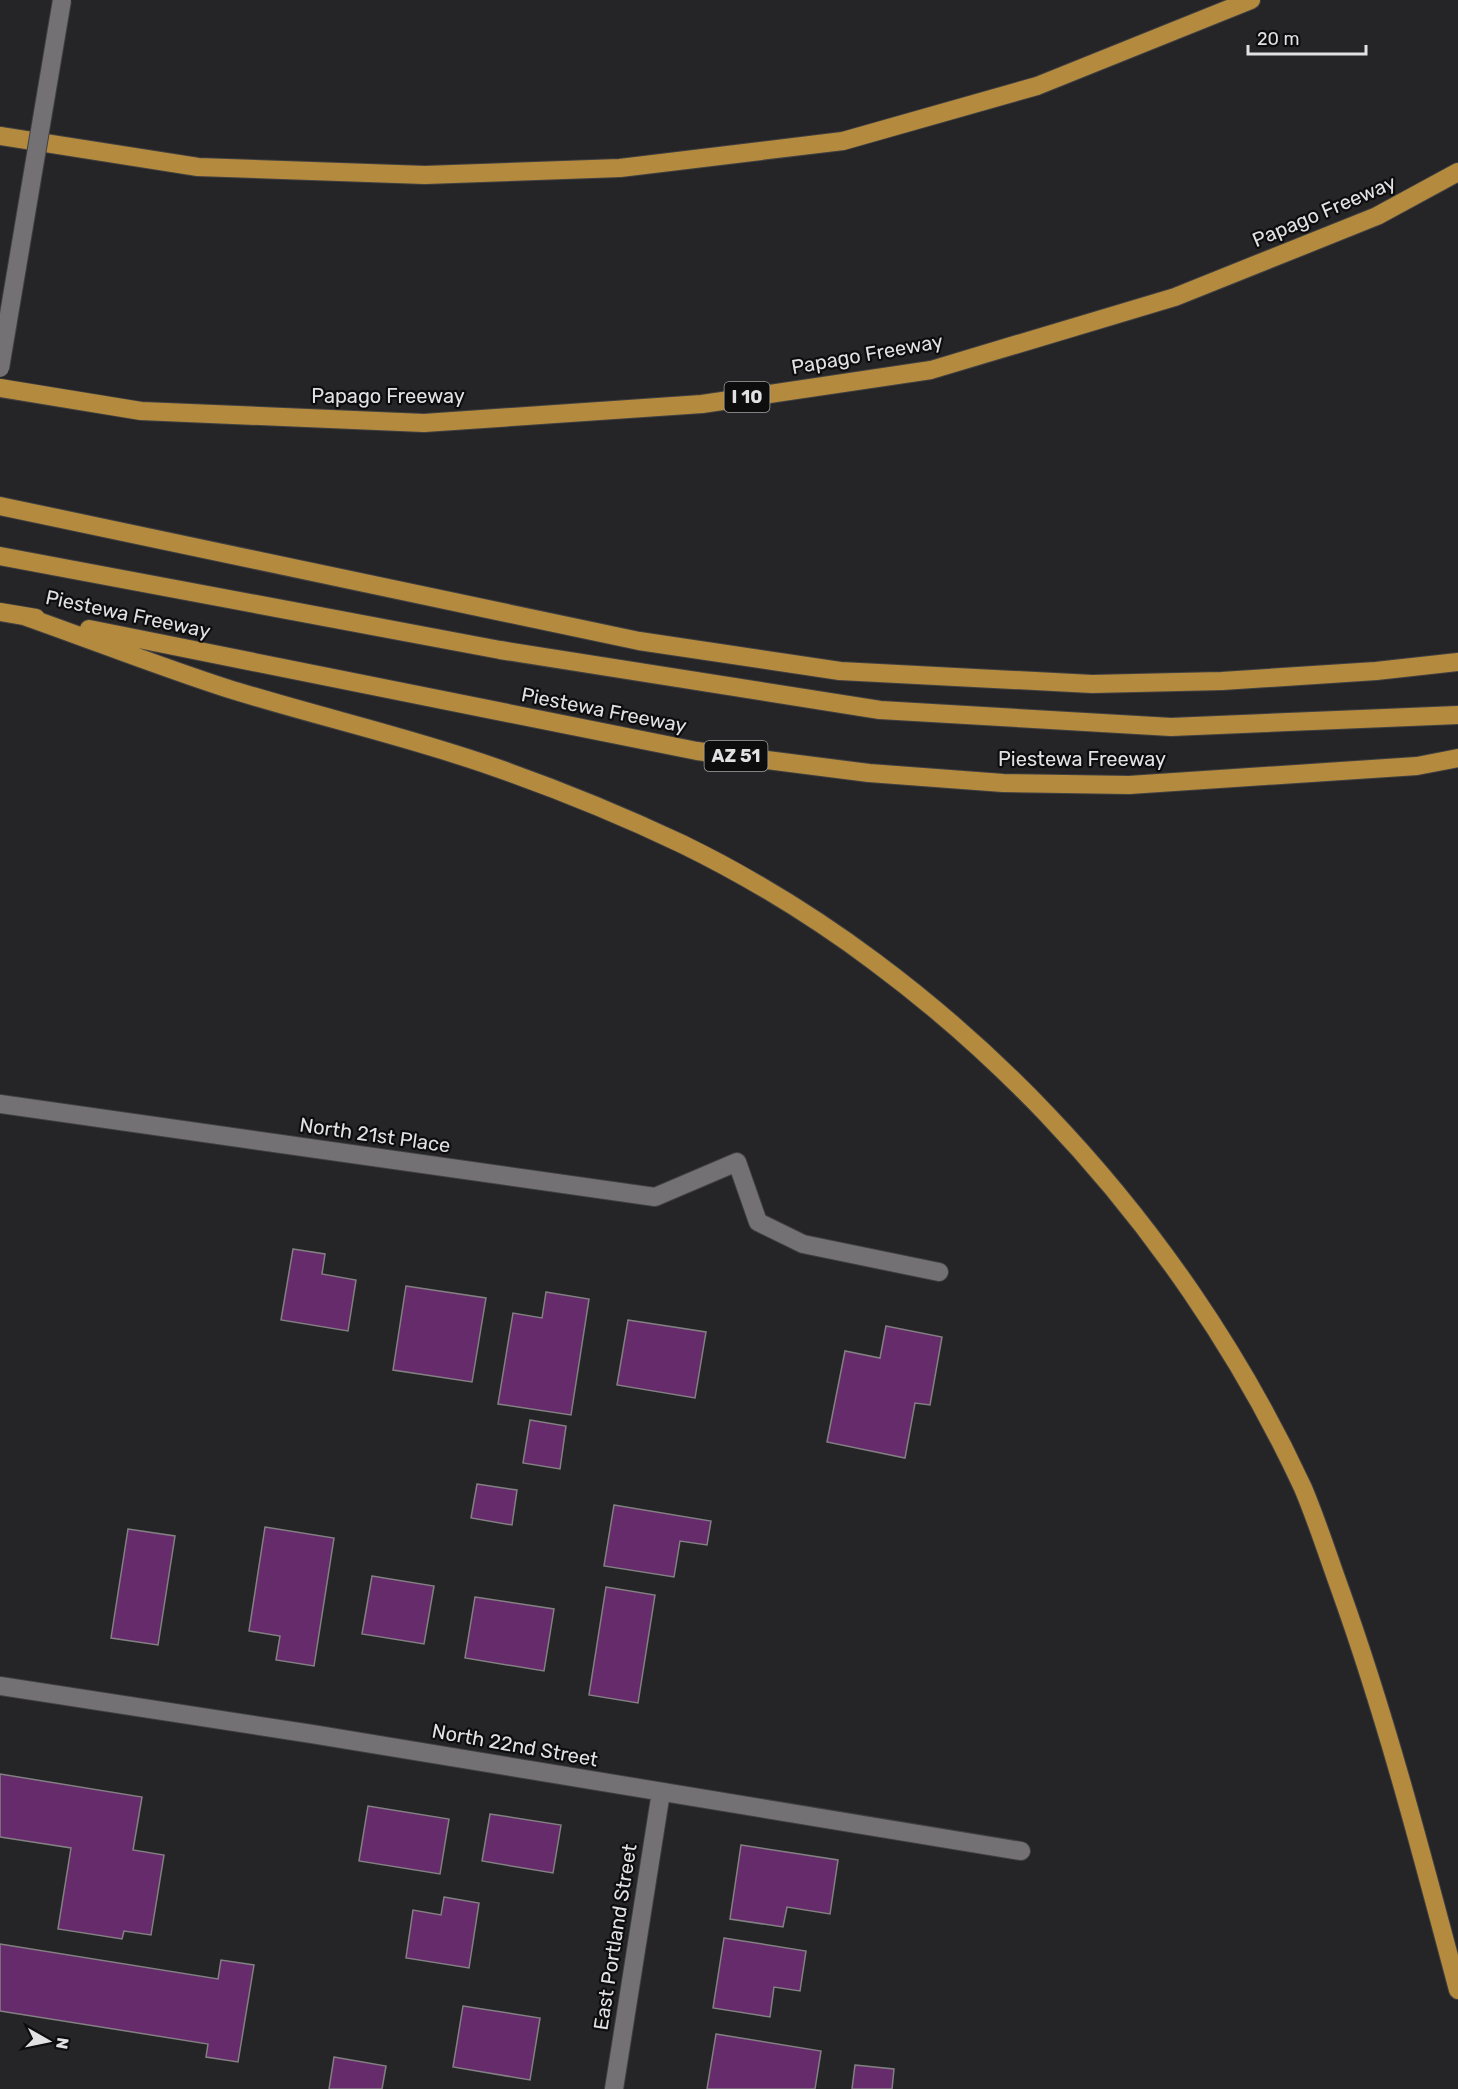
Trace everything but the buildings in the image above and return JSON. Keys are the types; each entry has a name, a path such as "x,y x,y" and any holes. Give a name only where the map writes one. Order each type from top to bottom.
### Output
{"highway":[{"path":"0,136 198,167 425,175 620,168 843,141 1037,86 1251,0"},
{"name":"Papago Freeway","path":"0,388 141,411 424,423 702,404 885,377 930,370 1175,297 1377,216 1458,172"},
{"path":"0,506 639,641 840,670 1092,684 1222,681 1376,671 1458,662"},
{"path":"0,556 500,650 880,710 1171,727 1458,715"},
{"name":"Piestewa Freeway","path":"0,612 697,751 869,773 1003,783 1129,785 1417,766 1458,759"},
{"path":"24,616 226,688 492,766 573,796 682,844 760,886 836,935 912,990 976,1043 1091,1163 1135,1219 1195,1298 1271,1424 1305,1494 1357,1636 1401,1773 1458,1990"}],"street":[{"path":"0,368 62,0"},
{"name":"North 21st Place","path":"0,1104 655,1197 737,1161 758,1222 803,1244 939,1272"},
{"name":"North 22nd Street","path":"0,1686 312,1734 1021,1851"},
{"name":"East Portland Street","path":"614,2089 662,1792"}]}
